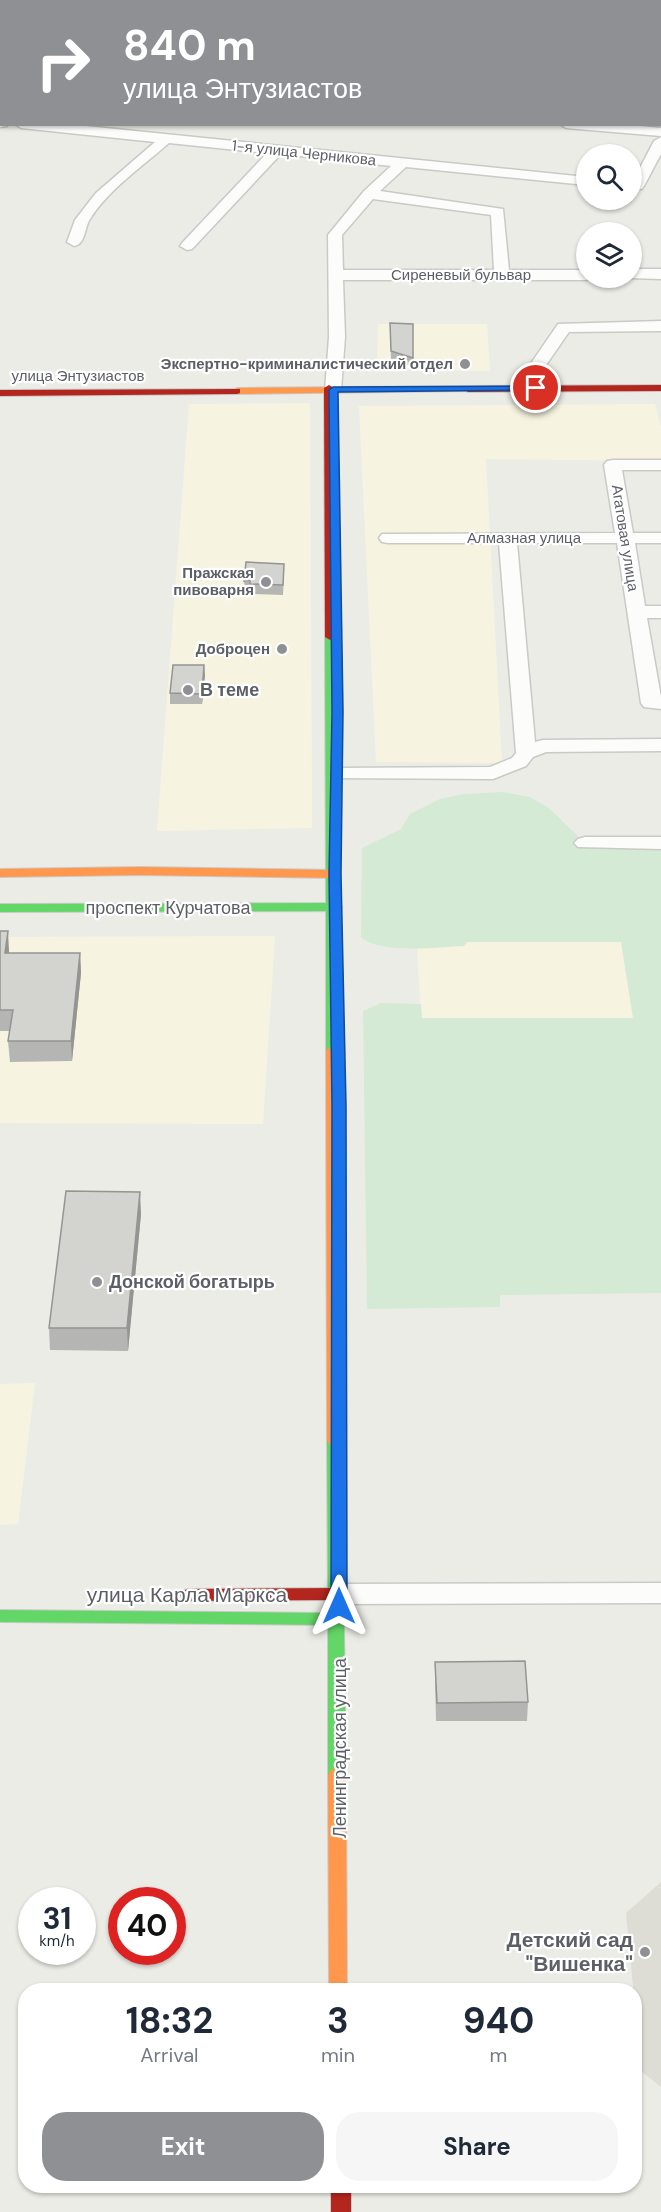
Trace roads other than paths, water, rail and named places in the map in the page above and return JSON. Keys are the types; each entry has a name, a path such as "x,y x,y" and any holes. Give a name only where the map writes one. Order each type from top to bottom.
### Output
{"street":[{"name":"1-я улица Черникова","path":"39,126 576,180"},
{"path":"590,126 661,132"},
{"path":"74,242 82,220 101,196 166,140"},
{"path":"642,172 661,141"},
{"path":"187,246 277,151"},
{"path":"339,1983 339,1106 333,874 331,389 337,337 335,235 369,194 402,163"},
{"path":"642,186 653,187"},
{"path":"369,194 498,212 502,275"},
{"path":"642,274 661,274"},
{"name":"Сиреневый бульвар","path":"336,275 576,275"},
{"path":"522,388 564,327 661,326"},
{"name":"улица Энтузиастов","path":"0,391 661,388"},
{"path":"331,389 336,774 333,874"},
{"name":"Агатовая улица","path":"661,465 613,465 651,703 661,703"},
{"name":"Алмазная улица","path":"388,538 661,538"},
{"path":"508,538 526,753"},
{"path":"636,612 661,612"},
{"path":"336,774 493,773 519,762 526,753 543,746 661,745"},
{"path":"585,843 661,843"},
{"name":"проспект Курчатова","path":"0,873 140,871 333,874"},
{"path":"60,908 49,890 69,872"},
{"name":"проспект Курчатова","path":"0,908 334,907"},
{"name":"улица Карла Маркса","path":"0,1616 661,1593"},
{"name":"улица Карла Маркса","path":"173,1595 338,1606"},
{"path":"340,2193 340,2212"}],"place":[{"name":"Экспертно-криминалистический отдел","path":"465,364"},
{"name":"Пражская пивоварня","path":"266,582"},
{"name":"Доброцен","path":"282,649"},
{"name":"В теме","path":"188,690"},
{"name":"Донской богатырь","path":"97,1282"},
{"name":"Детский сад \"Вишенка\"","path":"645,1952"}]}
